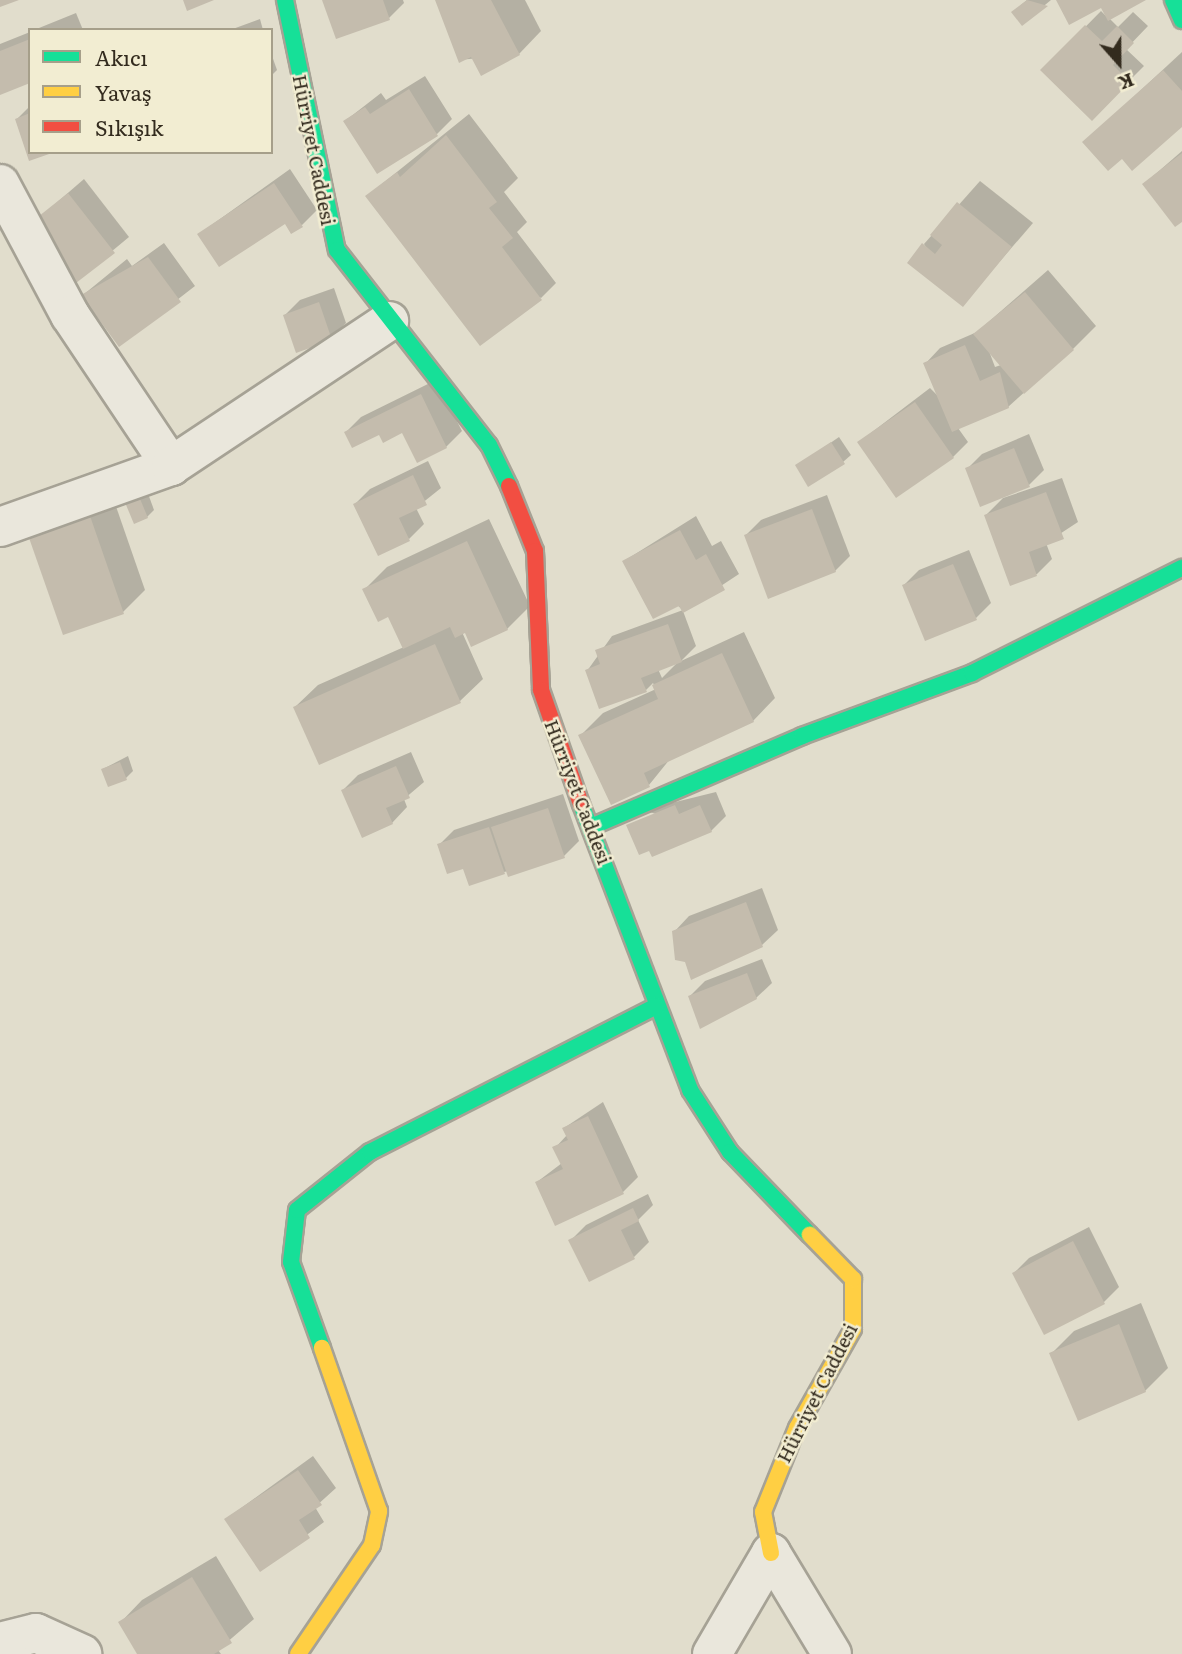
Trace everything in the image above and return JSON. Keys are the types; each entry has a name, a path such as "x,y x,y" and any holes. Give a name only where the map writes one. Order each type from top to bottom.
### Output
{"street":[{"name":"Hürriyet Caddesi","path":"285,0 329,228 354,276 489,445 521,509 535,551 541,690 656,1006 709,1122 853,1279 858,1300 853,1329 797,1428 763,1512 771,1553"},
{"path":"1173,0 1182,20"},
{"path":"0,184 70,315 172,467"},
{"path":"0,527 172,467 389,321"},
{"path":"591,827 802,736 972,673 1182,569"},
{"path":"298,1654 372,1545 379,1511 291,1262 289,1234 297,1210 370,1152 656,1006"},
{"path":"712,1654 771,1553 832,1654"},
{"path":"0,1642 36,1633 82,1654"}],"building":[{"path":"0,0 19,0 0,7"},
{"path":"183,0 214,0 187,11"},
{"path":"322,0 383,0 390,20 336,39"},
{"path":"435,0 491,0 520,55 481,76 471,57 459,63"},
{"path":"1027,0 1048,6 1022,26 1011,12"},
{"path":"1056,0 1146,0 1108,21 1101,8 1069,25"},
{"path":"1085,25 1102,41 1117,26 1134,43 1113,65 1130,82 1092,121 1040,70"},
{"path":"28,40 28,84 0,95 0,51"},
{"path":"1163,70 1182,91 1182,127 1132,171 1122,159 1108,171 1082,142"},
{"path":"409,89 438,136 377,174 343,121 365,107 370,114"},
{"path":"28,114 28,154 49,154 29,161 15,119"},
{"path":"446,135 497,202 489,208 513,238 502,247 542,300 480,346 365,196 397,172 400,177"},
{"path":"1182,153 1182,222 1175,227 1142,184"},
{"path":"274,183 303,227 291,234 285,224 219,267 197,234"},
{"path":"68,193 115,253 76,283 29,224"},
{"path":"957,202 1012,247 963,307 907,263 922,243 935,254 942,245 930,235"},
{"path":"148,257 181,302 119,347 81,295"},
{"path":"1025,292 1074,350 1024,394 973,334"},
{"path":"319,302 332,340 296,353 283,315"},
{"path":"965,345 980,381 1000,372 1009,408 952,432 923,363"},
{"path":"421,394 447,448 417,463 402,433 383,443 379,435 352,448 344,432"},
{"path":"915,402 954,458 896,498 857,442"},
{"path":"831,442 845,464 808,487 795,465"},
{"path":"1014,448 1030,487 980,507 965,468"},
{"path":"413,475 427,505 399,518 410,541 378,556 353,504"},
{"path":"1046,492 1064,539 1029,552 1037,576 1010,586 984,515"},
{"path":"138,494 148,518 134,524 124,500"},
{"path":"812,509 836,572 768,599 744,535"},
{"path":"89,513 124,614 63,635 28,535"},
{"path":"680,530 696,560 706,554 725,590 683,613 679,606 653,619 622,561"},
{"path":"467,541 508,630 471,647 465,633 455,638 450,627 403,649 388,617 378,622 362,589"},
{"path":"953,564 977,620 925,641 902,585"},
{"path":"668,624 682,662 641,678 647,692 599,709 585,670 600,664 595,650"},
{"path":"435,644 461,703 319,765 293,707"},
{"path":"722,653 754,722 644,773 650,787 611,805 578,735 658,699 652,685"},
{"path":"120,762 127,780 108,787 101,769"},
{"path":"396,766 410,798 386,808 393,824 362,838 341,790"},
{"path":"675,805 679,814 700,805 712,832 652,857 649,851 639,855 626,825"},
{"path":"548,808 565,858 508,877 491,827"},
{"path":"489,827 505,874 469,886 463,869 447,874 437,844"},
{"path":"746,902 763,947 691,980 685,962 675,960 672,931"},
{"path":"747,973 757,999 700,1029 688,996"},
{"path":"588,1116 624,1194 555,1226 535,1182 563,1169 552,1147 568,1140 562,1128"},
{"path":"633,1208 639,1221 621,1230 635,1259 589,1282 568,1240"},
{"path":"1073,1241 1105,1304 1044,1335 1012,1273"},
{"path":"1119,1324 1146,1392 1078,1421 1049,1353"},
{"path":"298,1470 322,1505 299,1520 310,1538 260,1572 224,1519"},
{"path":"192,1577 232,1643 214,1654 137,1654 118,1622"}],"traffic: fast":[{"path":"285,0 337,250 489,445 509,486"},
{"path":"1173,0 1182,20"},
{"path":"591,827 802,736 972,673 1182,568"},
{"path":"581,804 690,1090 730,1152 810,1235"},
{"path":"322,1348 291,1262 297,1210 370,1152 656,1006"}],"traffic: slow":[{"path":"771,1553 763,1512 797,1428 853,1329 853,1279 810,1235"},
{"path":"298,1654 372,1545 379,1511 322,1348"}],"traffic: jam":[{"path":"509,486 535,551 541,690 581,804"}]}
